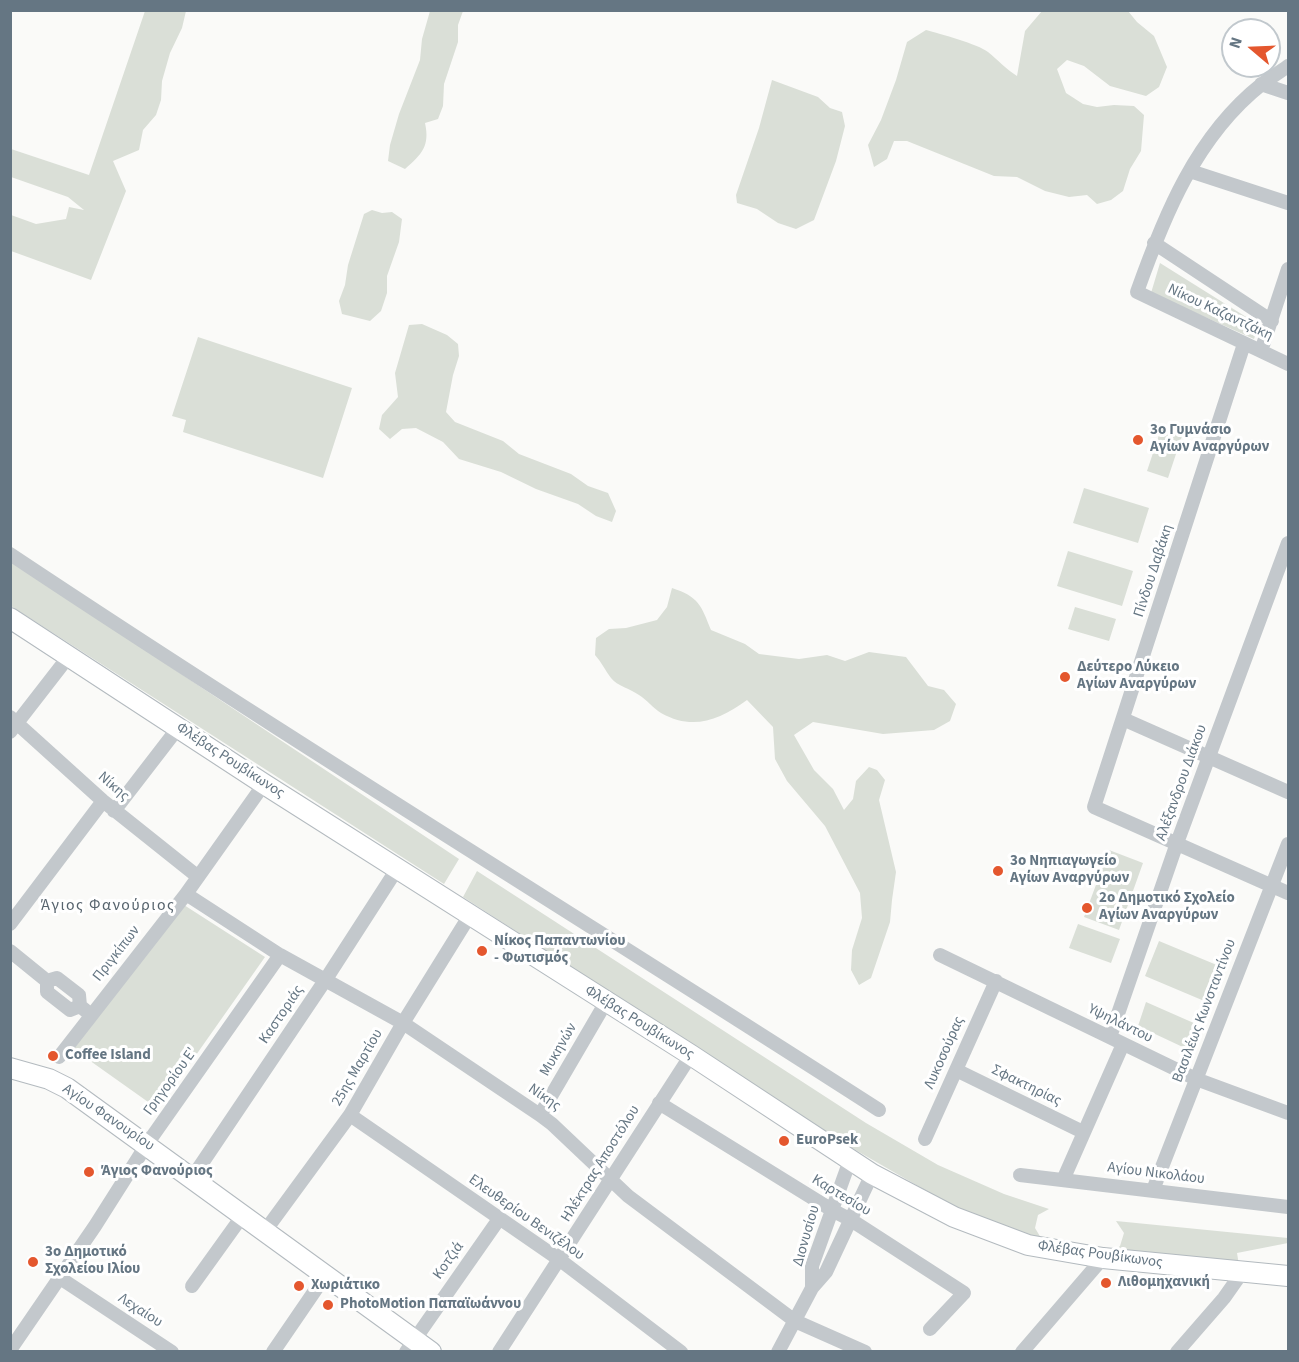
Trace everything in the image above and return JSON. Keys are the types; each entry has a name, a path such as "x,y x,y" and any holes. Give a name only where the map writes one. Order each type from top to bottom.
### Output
{"street":[{"path":"1154,243 1170,206 1205,145 1234,110 1262,84 1288,66"},
{"path":"1262,84 1288,93"},
{"path":"1190,171 1288,203"},
{"name":"Νίκου Καζαντζάκη","path":"1272,321 1154,243 1137,292 1288,364"},
{"path":"1261,351 1288,269"},
{"name":"Πίνδου Δαβάκη","path":"1177,843 1094,807 1244,344"},
{"name":"Αλέξανδρου Διάκου","path":"1110,1037 1177,843 1288,543"},
{"path":"10,554 526,888 710,1001 879,1110"},
{"name":"Φλέβας Ρουβίκωνος","path":"10,618 264,784 691,1055 872,1174 954,1217 1028,1245 1103,1258 1288,1276"},
{"path":"13,725 69,656"},
{"path":"1123,719 1288,792"},
{"name":"Νίκης","path":"13,725 114,810 198,876"},
{"path":"114,810 178,728"},
{"name":"Πριγκίπων","path":"59,1057 86,1010 186,894 264,784"},
{"path":"10,924 103,801"},
{"path":"1177,843 1288,893"},
{"name":"Βασιλέως Κωνσταντίνου","path":"1153,1190 1288,844"},
{"name":"Καστοριάς","path":"192,1178 397,869"},
{"name":"Νίκης","path":"186,894 280,955 403,1023 540,1115 628,1196 795,1321 866,1352"},
{"name":"25ης Μαρτίου","path":"265,1231 350,1115 403,1023 470,915"},
{"path":"10,951 47,981 47,992 70,1010 86,1010"},
{"name":"Γρηγορίου Ε'","path":"10,1350 147,1144 280,955"},
{"name":"Υψηλάντου","path":"940,955 1196,1079 1288,1113"},
{"name":"Λυκοσούρας","path":"925,1138 996,981"},
{"name":"Μυκηνών","path":"540,1115 606,1002"},
{"path":"1063,1180 1124,1044"},
{"name":"Ηλέκτρας Αποστόλου","path":"499,1352 691,1055"},
{"name":"Αγίου Φανουρίου","path":"10,1068 49,1079 67,1088 147,1144 325,1276 410,1346 431,1352"},
{"name":"Σφακτηρίας","path":"956,1070 1083,1132"},
{"name":"Καρτεσίου","path":"659,1103 851,1220 964,1293 930,1329"},
{"name":"Ελευθερίου Βενιζέλου","path":"350,1115 560,1260 681,1352"},
{"name":"Διονυσίου","path":"812,1288 813,1266 850,1160"},
{"name":"Διονυσίου","path":"778,1352 812,1288 826,1272 872,1174"},
{"name":"Αγίου Νικολάου","path":"1020,1175 1288,1207"},
{"path":"192,1286 243,1215"},
{"name":"Κοτζιά","path":"410,1346 498,1219"},
{"path":"1022,1352 1103,1258"},
{"path":"1177,1352 1224,1298 1243,1271"},
{"path":"273,1352 325,1276"},
{"name":"Λεχαίου","path":"60,1278 172,1352"}],"shaded area":[{"path":"145,11 186,11 182,28 170,53 156,115 143,130 139,150 113,161 126,191 91,280 11,251 11,215 36,224 66,219 69,207 84,210 68,197 11,177 11,149 89,175"},
{"path":"430,11 463,11 458,25 458,42 444,84 443,106 438,119 425,123 426,138 423,149 405,169 388,161 390,145 399,114 420,60 422,39"},
{"path":"1042,11 1128,11 1154,36 1167,67 1159,87 1146,96 1110,86 1084,66 1067,60 1057,69 1066,93 1083,104 1097,107 1134,106 1144,115 1141,151 1130,169 1123,191 1111,200 1097,204 1087,195 1069,197 1045,191 1017,177 994,176 907,141 894,141 887,159 874,167 868,145 881,120 907,42 926,30 959,40 988,52 1017,76 1025,31"},
{"path":"772,80 818,97 830,108 842,112 845,126 836,161 814,220 796,229 778,223 757,209 737,203 736,195 759,128"},
{"path":"372,210 382,213 392,212 402,219 399,242 387,276 387,293 381,311 370,321 342,314 339,301 364,214"},
{"path":"1160,263 1259,325 1254,339 1151,293"},
{"path":"422,324 447,335 458,344 459,356 446,412 455,422 503,441 519,454 571,474 588,486 608,493 616,511 612,522 596,516 578,504 536,489 501,472 459,459 443,442 416,428 402,429 390,439 379,429 382,415 398,397 395,373 409,325"},
{"path":"198,337 352,388 323,478 183,432 186,420 172,416"},
{"path":"1161,429 1182,436 1168,478 1147,471"},
{"path":"1084,488 1149,508 1138,543 1073,523"},
{"path":"1068,551 1133,571 1122,606 1057,586"},
{"path":"10,560 459,859 444,884 11,606"},
{"path":"672,588 688,595 698,603 711,630 745,644 759,654 799,659 827,655 845,661 869,652 906,657 928,686 944,690 956,704 950,721 934,730 883,734 813,722 794,735 814,770 833,789 844,810 853,799 856,781 869,767 877,770 885,780 879,800 896,872 890,922 871,978 859,985 851,970 852,950 862,918 860,893 825,826 787,781 775,759 773,727 747,700 726,713 706,721 684,721 673,718 661,713 639,695 614,681 595,655 596,638 609,629 626,628 657,620 667,607"},
{"path":"1075,607 1116,619 1109,641 1068,629"},
{"path":"1109,850 1143,863 1119,930 1084,917"},
{"path":"477,871 866,1123 938,1165 1004,1194 1049,1209 1038,1215 1035,1228 1041,1238 991,1223 944,1201 852,1148 463,897"},
{"path":"184,905 265,957 158,1109 72,1048"},
{"path":"1078,924 1120,939 1111,963 1069,948"},
{"path":"1159,941 1224,968 1209,1003 1145,976"},
{"path":"1146,1002 1196,1024 1187,1049 1138,1026"},
{"path":"1116,1221 1288,1238 1288,1243 1237,1253 1239,1265 1110,1254 1120,1246 1124,1233"}],"place":[{"name":"3ο Γυμνάσιο Αγίων Αναργύρων","path":"1138,440"},
{"name":"Δεύτερο Λύκειο Αγίων Αναργύρων","path":"1065,677"},
{"name":"3ο Νηπιαγωγείο Αγίων Αναργύρων","path":"998,871"},
{"name":"2ο Δημοτικό Σχολείο Αγίων Αναργύρων","path":"1087,908"},
{"name":"Νίκος Παπαντωνίου - Φωτισμός","path":"482,951"},
{"name":"Coffee Island","path":"53,1056"},
{"name":"EuroPsek","path":"784,1141"},
{"name":"Άγιος Φανούριος","path":"89,1172"},
{"name":"3ο Δημοτικό Σχολείου Ιλίου","path":"33,1262"},
{"name":"Λιθομηχανική","path":"1106,1283"},
{"name":"Χωριάτικο","path":"299,1286"},
{"name":"PhotoMotion Παπαϊωάννου","path":"328,1305"}],"district":[{"name":"Άγιος Φανούριος","path":"108,906"}]}
